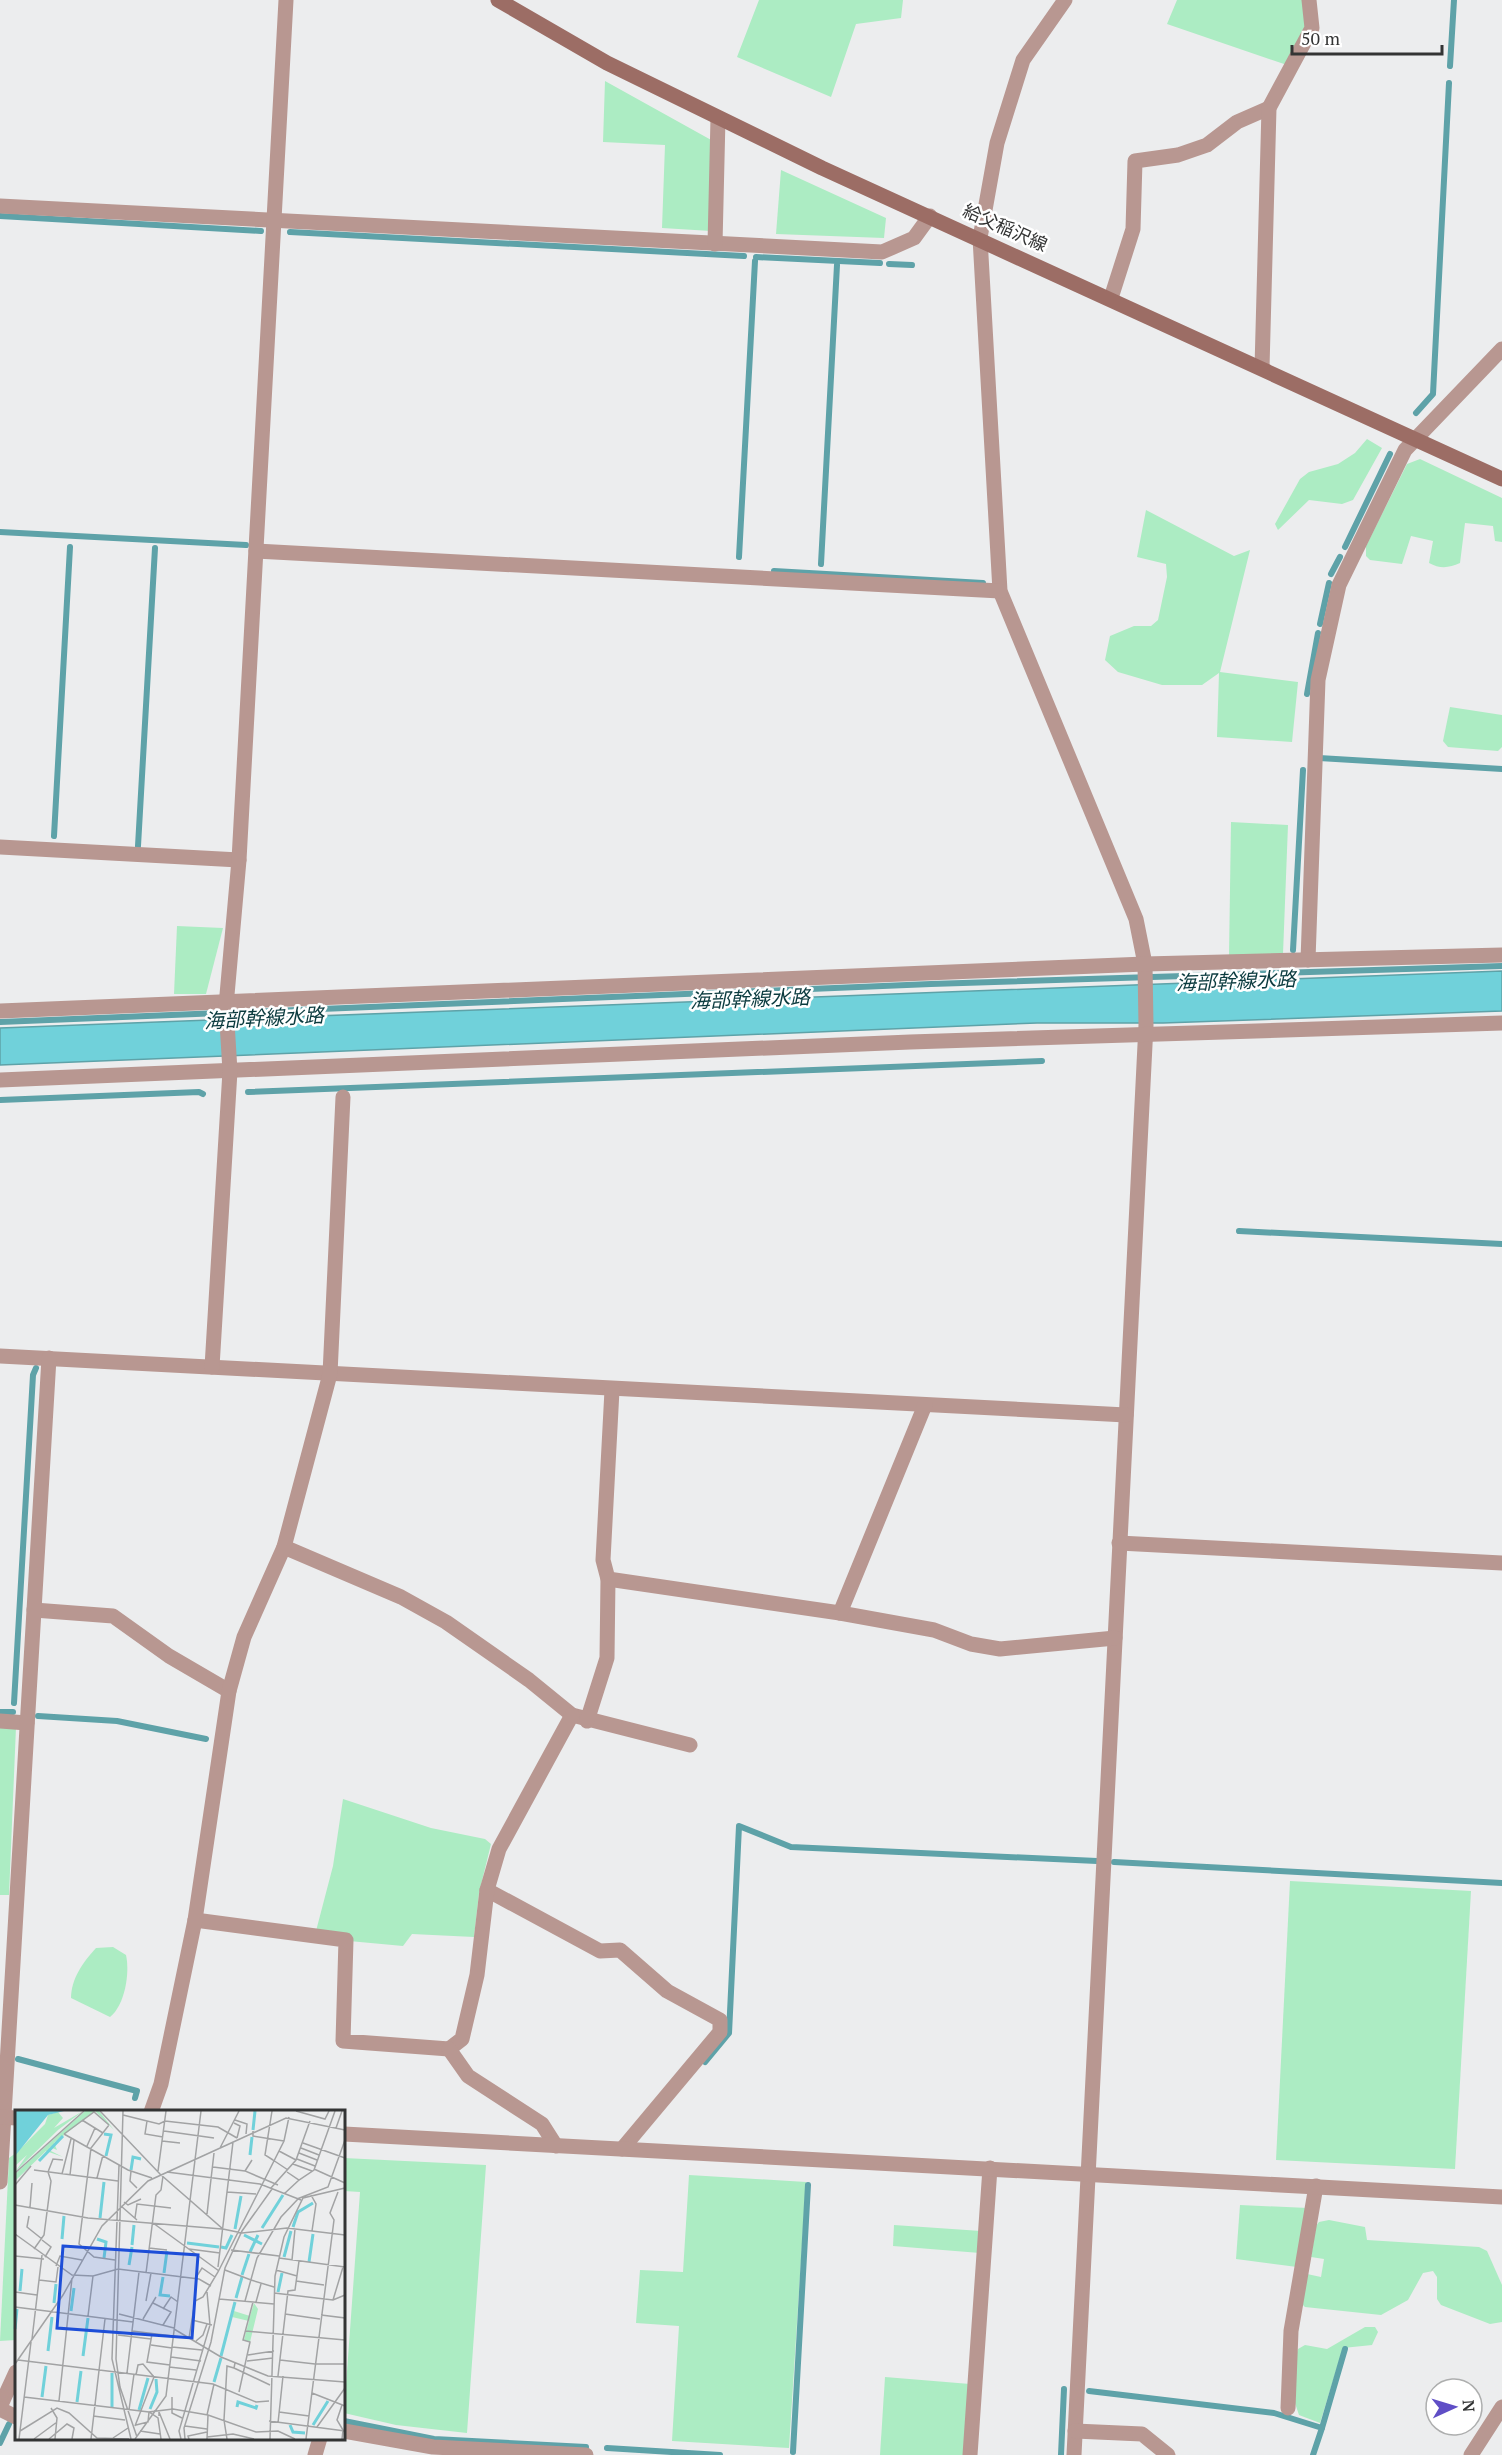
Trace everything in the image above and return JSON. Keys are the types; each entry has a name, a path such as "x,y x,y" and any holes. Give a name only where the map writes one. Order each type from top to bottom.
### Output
{"main road":[{"name":"給父稲沢線","path":"498,0 607,63 718,118 1502,479"}],"street":[{"path":"212,1367 230,1071 227,1003 238,860 286,0"},
{"path":"1065,0 1023,60 997,143 980,238 1000,591 1136,919 1144,968 1145,1030 1074,2455"},
{"path":"1262,368 1269,108 1312,28 1309,0"},
{"path":"1110,298 1133,229 1135,161 1178,155 1207,145 1237,122 1269,108"},
{"path":"715,244 718,118"},
{"path":"0,206 882,252 914,238 930,216"},
{"path":"1308,960 1318,680 1339,585 1405,450 1502,349"},
{"path":"256,551 1000,591"},
{"path":"0,848 238,860"},
{"path":"0,1011 1308,960 1502,955"},
{"path":"0,1080 1145,1030 1502,1023"},
{"path":"152,2110 161,2084 195,1920 230,1690 244,1637 284,1546 330,1374 343,1097"},
{"path":"0,1356 612,1390 1126,1415"},
{"path":"0,2182 7,2118 27,1723 49,1358"},
{"path":"587,1721 607,1658 608,1579 603,1560 612,1390"},
{"path":"840,1613 925,1405"},
{"path":"1119,1544 1502,1563"},
{"path":"284,1546 401,1597 446,1622 529,1680 572,1715 587,1721 690,1745"},
{"path":"608,1579 840,1613 934,1630 970,1644 1000,1649 1115,1638"},
{"path":"34,1610 112,1616 170,1656 230,1690"},
{"path":"195,1920 346,1940 343,2041 449,2049 462,2039 477,1975 487,1890 499,1849 572,1715"},
{"path":"0,1722 27,1723"},
{"path":"487,1890 600,1951 620,1950 667,1991 720,2020 720,2031 622,2149"},
{"path":"449,2049 468,2076 542,2124 556,2146"},
{"path":"345,2134 1502,2196"},
{"path":"970,2455 990,2168"},
{"path":"1288,2408 1291,2331 1316,2186"},
{"path":"15,2374 0,2408 15,2416"},
{"path":"1470,2455 1502,2407"},
{"path":"345,2431 433,2447 586,2455"},
{"path":"1076,2431 1142,2434 1168,2455"},
{"path":"315,2455 320,2440"}],"green space":[{"path":"759,0 903,0 901,18 856,24 831,97 737,57"},
{"path":"1177,0 1305,0 1307,27 1287,65 1167,24"},
{"path":"605,81 713,141 711,231 662,228 665,145 603,142"},
{"path":"781,170 886,218 884,238 776,234"},
{"path":"1367,439 1382,448 1353,500 1342,504 1309,500 1278,530 1275,524 1300,479 1309,472 1338,464 1355,453"},
{"path":"1420,459 1502,498 1502,542 1495,541 1493,526 1465,523 1460,563 1456,565 1441,567 1429,563 1433,541 1411,536 1402,564 1370,560 1366,556 1366,546 1407,464"},
{"path":"1146,510 1234,556 1250,550 1220,672 1298,682 1292,742 1217,737 1219,673 1202,685 1162,685 1118,672 1105,660 1110,636 1134,626 1151,626 1158,620 1167,577 1166,564 1137,557"},
{"path":"1450,707 1502,715 1502,747 1498,751 1448,747 1443,741"},
{"path":"1231,822 1288,825 1283,954 1229,956"},
{"path":"177,926 223,928 206,994 174,994"},
{"path":"0,1726 16,1727 9,1895 0,1895"},
{"path":"343,1799 431,1828 485,1839 491,1844 479,1893 474,1937 412,1934 403,1946 349,1941 316,1931 333,1866"},
{"path":"1290,1881 1471,1891 1455,2169 1276,2160"},
{"path":"113,1947 126,1955 127,1971 123,1997 110,2017 71,1998 75,1978 91,1953 96,1948"},
{"path":"15,2154 15,2340 0,2341 9,2158"},
{"path":"345,2158 486,2165 467,2433 396,2425 345,2413 360,2192 345,2191"},
{"path":"689,2175 806,2182 789,2448 672,2441 679,2326 636,2323 640,2270 683,2272"},
{"path":"1240,2205 1308,2208 1297,2267 1236,2259"},
{"path":"1329,2220 1365,2227 1367,2240 1479,2247 1487,2251 1502,2285 1502,2322 1490,2324 1441,2305 1437,2299 1437,2277 1433,2271 1423,2273 1408,2300 1381,2315 1305,2307 1302,2304 1307,2274 1321,2277 1324,2259 1311,2257 1316,2226 1319,2222"},
{"path":"894,2225 981,2231 980,2253 893,2246"},
{"path":"1365,2327 1375,2327 1378,2332 1372,2345 1343,2348 1320,2423 1299,2415 1295,2403 1298,2349 1305,2345 1327,2349"},
{"path":"885,2377 970,2384 965,2455 880,2455"}],"water":[{"name":"海部幹線水路","path":"1502,971 1502,1011 1163,1023 1037,1023 0,1065 0,1028"}],"waterway":[{"path":"1450,66 1454,0"},
{"path":"1416,413 1433,394 1449,83"},
{"path":"0,216 261,231"},
{"path":"290,232 744,256"},
{"path":"756,257 880,263"},
{"path":"739,557 755,261"},
{"path":"889,264 912,265"},
{"path":"821,564 837,265"},
{"path":"1345,547 1390,454"},
{"path":"0,532 246,545"},
{"path":"54,836 70,547"},
{"path":"138,846 155,548"},
{"path":"1331,574 1340,557"},
{"path":"774,571 983,583"},
{"path":"1320,624 1329,583"},
{"path":"1307,694 1318,633"},
{"path":"1319,758 1502,769"},
{"path":"1293,950 1303,770"},
{"name":"海部幹線水路","path":"0,1022 931,984 1502,966"},
{"path":"248,1092 1042,1061"},
{"path":"0,1100 199,1092 203,1094"},
{"path":"1239,1231 1502,1244"},
{"path":"14,1703 33,1375 36,1368"},
{"path":"0,1712 13,1712"},
{"path":"38,1716 117,1721 206,1739"},
{"path":"705,2062 729,2033 739,1826 791,1847 1097,1861"},
{"path":"1114,1862 1502,1883"},
{"path":"18,2059 137,2091 135,2098"},
{"path":"793,2452 808,2185"},
{"path":"1322,2428 1345,2349"},
{"path":"1061,2455 1064,2389"},
{"path":"1089,2391 1274,2413 1322,2428 1313,2455"},
{"path":"345,2421 434,2439 586,2447"},
{"path":"0,2443 9,2424"},
{"path":"607,2448 720,2455"}]}
